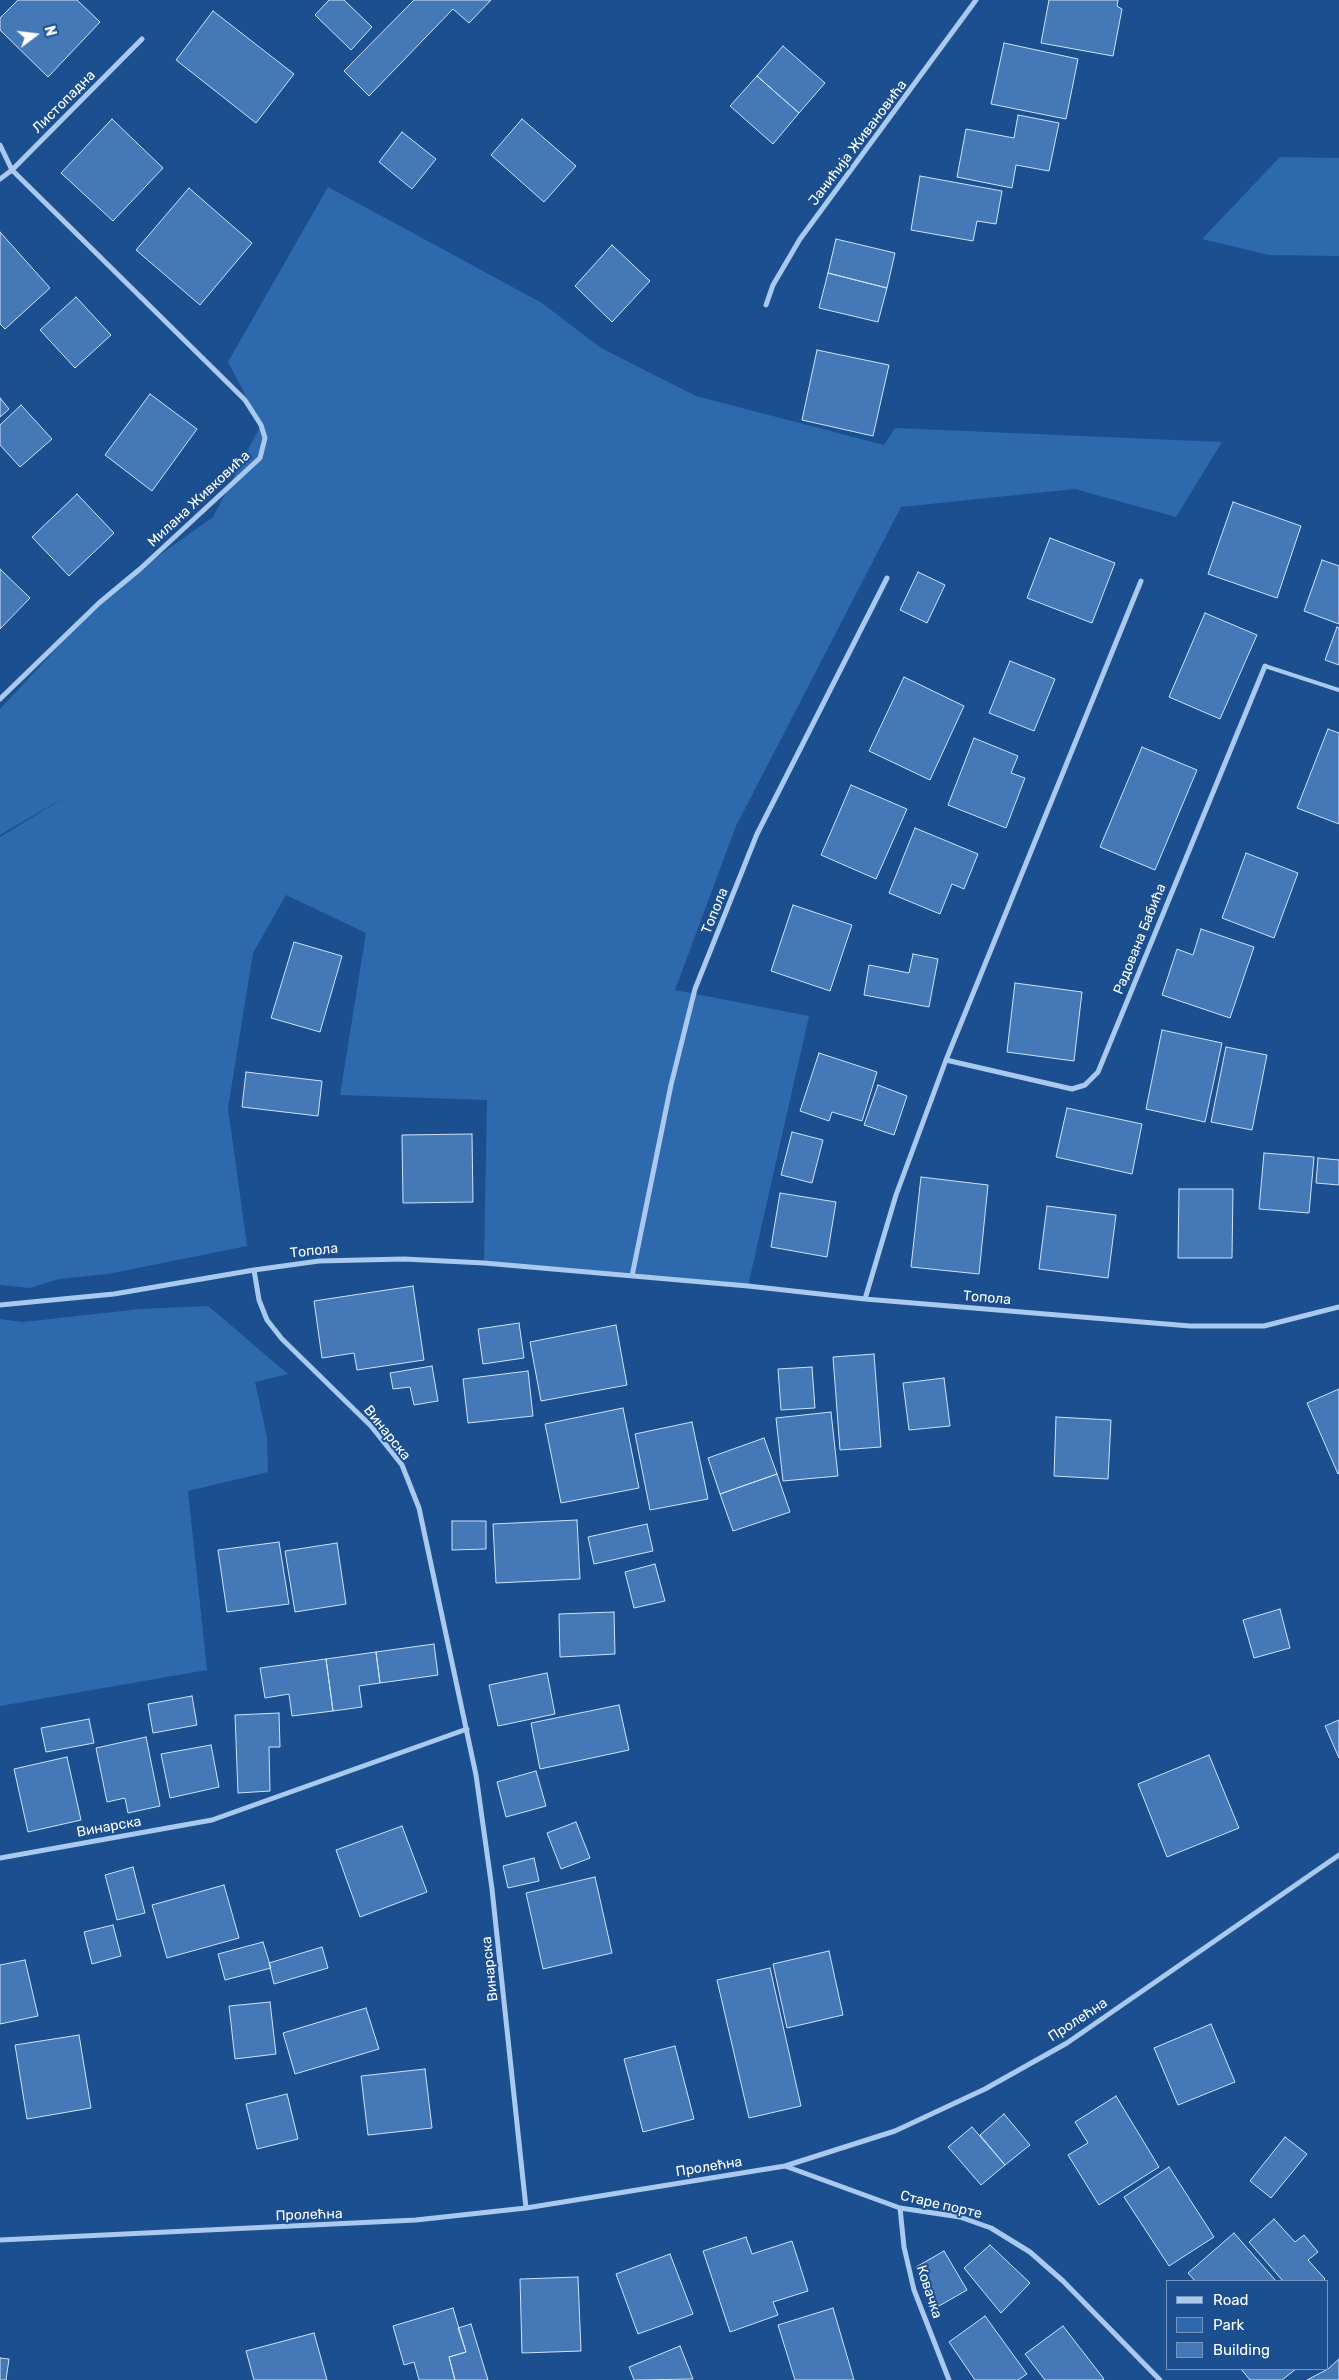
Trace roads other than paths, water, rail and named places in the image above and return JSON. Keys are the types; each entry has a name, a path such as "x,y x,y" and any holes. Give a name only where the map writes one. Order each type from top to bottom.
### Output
{"street":[{"name":"Јанићија Живановића","path":"766,305 773,285 800,239 976,0"},
{"name":"Листопадна","path":"0,179 12,170 142,39"},
{"name":"Милана Живковића","path":"0,144 12,170 245,400 261,425 265,438 260,458 140,569 99,602 0,699"},
{"name":"Топола","path":"632,1276 671,1085 695,990 756,834 887,578"},
{"path":"865,1299 896,1195 946,1060 1141,581"},
{"name":"Радована Бабића","path":"946,1060 1072,1089 1085,1086 1098,1072 1265,666"},
{"name":"Топола","path":"0,1305 114,1294 319,1261 440,1259 748,1286 865,1299 1190,1326 1264,1326 1339,1308"},
{"name":"Винарска","path":"254,1270 259,1300 267,1320 282,1339 371,1426 402,1465 419,1508 476,1775 492,1889 526,2208"},
{"name":"Винарска","path":"0,1858 212,1820 467,1729"},
{"name":"Пролећна","path":"0,2240 416,2220 526,2208 785,2166 895,2131 985,2089 1067,2043 1339,1855"},
{"name":"Старе порте","path":"785,2166 900,2208 960,2217 991,2228 1030,2252 1064,2281 1160,2380"},
{"name":"Ковачка","path":"900,2208 904,2248 914,2290 949,2380"}],"lane":[{"path":"1265,666 1339,690"}]}
